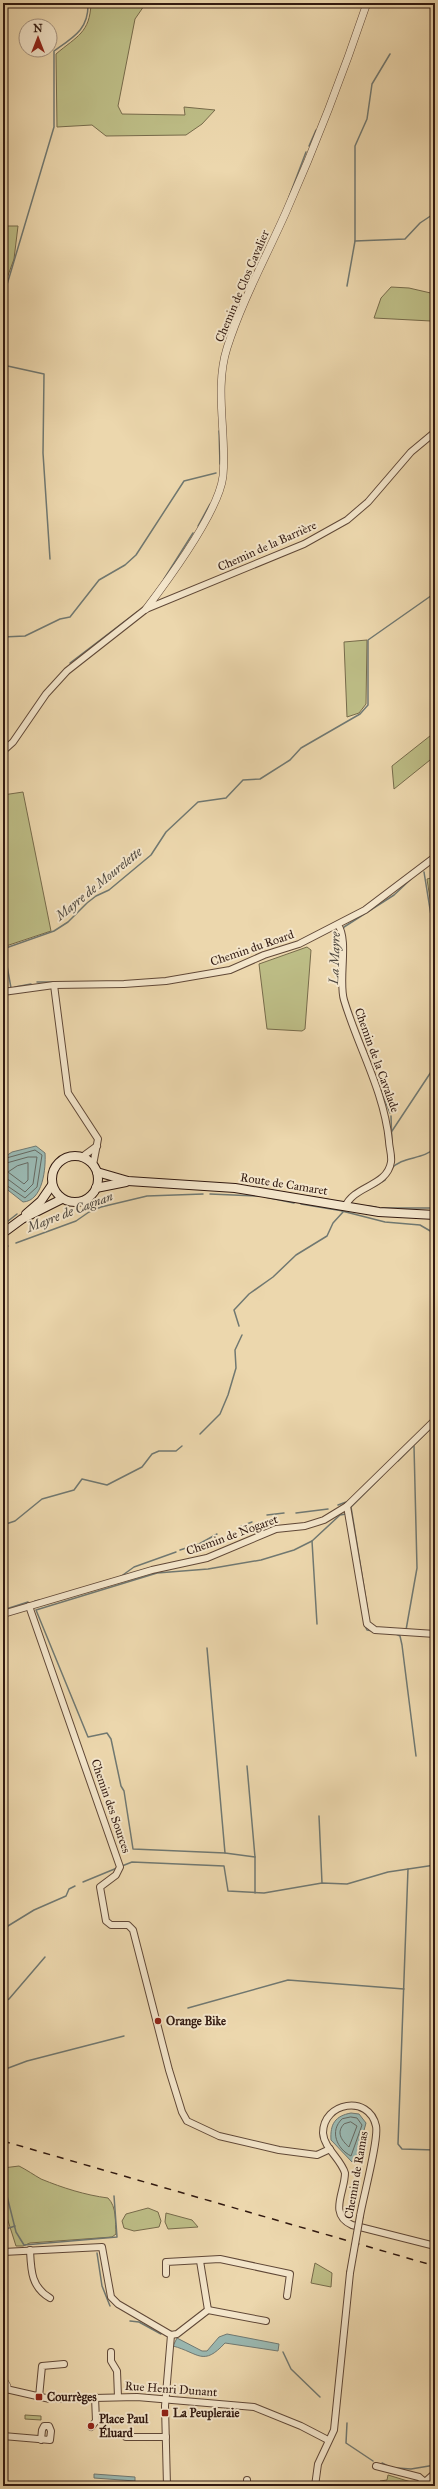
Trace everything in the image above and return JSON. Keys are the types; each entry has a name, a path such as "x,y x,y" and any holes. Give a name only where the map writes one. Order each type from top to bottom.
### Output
{"main road":[{"path":"3,1233 22,1219 46,1195 52,1185 53,1174 58,1163 68,1157 82,1157"},
{"name":"Route de Camaret","path":"82,1157 95,1169 128,1181 250,1190 392,1214 435,1215"},
{"path":"95,1169 96,1188"},
{"name":"Route de Camaret","path":"62,1199 75,1202 85,1200 96,1188 128,1181"},
{"path":"22,1219 62,1199 52,1185"}],"street":[{"name":"Chemin de Clos Cavalier","path":"3,750 12,742 46,694 67,671 146,610 192,542 219,491 223,466 222,374 227,349 248,292 286,211 335,95 367,3"},
{"name":"Chemin de la Barrière","path":"146,610 304,544 347,520 368,502 411,452 435,432"},
{"name":"Chemin du Roard","path":"3,992 54,984 124,984 209,975 230,970 264,955 287,949 338,925 386,895 435,857"},
{"name":"Chemin de la Cavalade","path":"338,925 343,953 342,992 386,1117 391,1162 382,1178 359,1189 348,1200 352,1208"},
{"path":"54,984 68,1093 96,1133 98,1145 95,1169"},
{"path":"82,1157 98,1145"},
{"name":"Chemin de Nogaret","path":"3,1614 152,1570 207,1558 276,1529 306,1526 324,1520 348,1506 435,1420"},
{"path":"348,1506 367,1624 375,1630 435,1634"},
{"name":"Chemin des Sources","path":"29,1606 120,1867 116,1875 100,1887 106,1921 111,1925 128,1925 133,1930 168,2070 184,2117 192,2124 219,2136 279,2150 317,2155 330,2149"},
{"name":"Chemin de Ramas","path":"315,2486 318,2464 335,2423 350,2273 360,2216 377,2129 368,2111 355,2105 346,2105 330,2113 324,2126 323,2135 345,2173 339,2211 345,2222 409,2241 435,2246"},
{"path":"3,2252 102,2247 111,2297 123,2307 171,2335 177,2334 208,2310 266,2321"},
{"path":"30,2250 34,2282 39,2292 50,2298"},
{"path":"166,2274 166,2262 220,2259 290,2274 287,2296"},
{"path":"200,2261 208,2310"},
{"path":"167,2486 165,2398 171,2335"},
{"path":"111,2352 111,2361 117,2371 118,2397"},
{"path":"39,2397 42,2366 64,2364"},
{"path":"3,2375 5,2391"},
{"name":"Rue Henri Dunant","path":"5,2391 39,2397 165,2398 254,2407 301,2426 328,2440"},
{"path":"91,2427 96,2421 95,2397"},
{"path":"3,2436 41,2440"},
{"path":"126,2437 166,2437"},
{"path":"376,2466 419,2477 425,2484 435,2473"}],"green space":[{"path":"91,3 146,3 135,19 118,106 122,114 185,115 184,107 215,110 202,124 186,135 106,136 92,125 57,127 56,58 58,58 58,52 76,38 85,28 90,13"},
{"path":"3,226 18,226 14,259 3,289"},
{"path":"391,287 409,288 435,294 435,316 431,321 374,318 381,298"},
{"path":"367,640 366,704 359,713 347,717 344,642"},
{"path":"435,732 435,756 394,789 392,766"},
{"path":"23,792 51,931 3,947 3,795"},
{"path":"435,877 435,932 427,879"},
{"path":"307,947 311,950 305,1029 302,1031 267,1029 259,964"},
{"path":"19,2166 41,2179 82,2193 108,2198 114,2210 116,2234 112,2237 30,2243 23,2246 16,2246 3,2205 3,2168"},
{"path":"148,2208 158,2212 161,2221 159,2227 134,2231 124,2228 122,2221 126,2214"},
{"path":"166,2213 192,2220 198,2227 168,2229 165,2222"},
{"path":"315,2263 332,2273 331,2287 311,2283"},
{"path":"25,2415 41,2416 41,2420 25,2419"},
{"path":"388,2475 411,2482 416,2486 379,2486 380,2481 387,2480"}],"water":[{"path":"36,1146 45,1153 44,1175 39,1190 35,1196 30,1200 23,1202 4,1187 3,1158 12,1152"},
{"path":"351,2113 359,2114 366,2123 356,2160 352,2162 331,2140 331,2129 337,2119"},
{"path":"227,2334 279,2344 278,2351 225,2343 211,2355 200,2356 173,2346 177,2338 202,2351 207,2351 219,2337"},
{"path":"94,2474 135,2477 135,2481 94,2478"}],"waterway":[{"path":"3,298 54,127 54,51 79,32 86,20 88,3"},
{"path":"347,286 355,241 355,146 367,119 372,84 390,54"},
{"path":"309,146 316,130"},
{"path":"289,197 306,152"},
{"path":"355,241 405,239 420,223 435,213"},
{"path":"3,365 44,374 43,453 50,559"},
{"path":"219,431 220,464"},
{"path":"3,637 25,636 60,619 70,617 99,580 125,565 136,555 184,481 216,473"},
{"path":"198,526 210,504"},
{"path":"164,579 193,533"},
{"name":"Mayre de Mourelette","path":"3,949 54,931 68,922 87,903 96,896 109,890 151,855 166,832 198,802 226,798 243,780 260,779 290,760 301,748 360,714 368,705 368,640 435,593"},
{"path":"70,663 137,612"},
{"path":"424,872 435,940"},
{"name":"La Mayre","path":"343,930 344,927 394,895 411,879"},
{"path":"4,949 11,988"},
{"name":"La Mayre","path":"340,967 341,997"},
{"path":"37,982 72,982"},
{"path":"15,987 31,984"},
{"name":"La Mayre","path":"358,1031 368,1057"},
{"path":"392,1131 431,1072"},
{"name":"La Mayre","path":"378,1083 390,1113"},
{"name":"La Mayre","path":"391,1116 392,1146"},
{"name":"Mayre de Cagnan","path":"391,1169 401,1162 425,1155 435,1148"},
{"name":"Mayre de Cagnan","path":"366,1191 385,1180 387,1176"},
{"path":"244,1186 331,1200"},
{"name":"Mayre de Cagnan","path":"16,1243 76,1221 89,1212 101,1207 147,1196 203,1194"},
{"name":"Mayre de Cagnan","path":"210,1194 258,1196"},
{"name":"Mayre de Cagnan","path":"265,1197 294,1203"},
{"name":"Mayre de Cagnan","path":"301,1204 343,1211"},
{"path":"368,1206 376,1207"},
{"path":"382,1208 435,1208"},
{"path":"342,1211 385,1222 420,1225 432,1232"},
{"path":"239,1326 234,1310 249,1294 273,1277 296,1255 327,1236 333,1223 343,1212"},
{"path":"3,1225 17,1214"},
{"name":"Mayre de Cagnan","path":"3,1248 8,1246"},
{"path":"200,1434 220,1414 228,1395 236,1368 235,1350 242,1335"},
{"path":"398,1461 435,1424"},
{"path":"3,1525 15,1521 42,1499 74,1490 82,1479 107,1485 142,1467 152,1454 159,1451 176,1451 182,1446"},
{"path":"406,1630 417,1568 414,1446"},
{"path":"368,1612 351,1507 382,1476"},
{"path":"338,1505 349,1501"},
{"path":"296,1513 328,1509"},
{"path":"267,1515 284,1513"},
{"path":"317,1624 312,1541 340,1515 346,1514"},
{"path":"239,1527 252,1522"},
{"path":"180,1550 199,1544 217,1534"},
{"path":"255,1857 225,1853 133,1849 124,1791 121,1786 111,1739 107,1733 88,1737 36,1610 157,1573 208,1569 261,1560 294,1550 312,1541"},
{"path":"120,1577 134,1567 176,1552"},
{"path":"35,1601 40,1600"},
{"path":"3,1610 28,1602"},
{"path":"365,1626 367,1630 373,1631"},
{"path":"396,1634 400,1636 402,1645 416,1756"},
{"path":"207,1648 225,1853"},
{"path":"247,1766 255,1857 255,1893"},
{"path":"319,1816 322,1883"},
{"path":"122,1866 132,1862 224,1866 228,1891 264,1893 322,1883 347,1884 388,1872 435,1865"},
{"path":"83,1882 117,1868"},
{"path":"408,1869 398,2144 402,2149 435,2150"},
{"path":"3,1929 34,1910 66,1896 69,1889 75,1886"},
{"path":"3,2002 9,1999 45,1957"},
{"path":"188,2008 288,1980 404,1989"},
{"path":"3,2070 27,2061 124,2036"},
{"path":"3,2180 16,2232 24,2245 117,2237 114,2196"},
{"path":"3,2230 15,2226"},
{"path":"97,2253 102,2286 110,2306"},
{"path":"130,2321 139,2322 161,2334"},
{"path":"283,2352 291,2369 320,2397"},
{"path":"347,2423 346,2443 373,2461"},
{"path":"382,2463 390,2467"},
{"path":"397,2468 411,2469 435,2465"}],"railway":[{"path":"3,2141 435,2266"}],"place":[{"name":"Orange Bike","path":"158,2021"},
{"name":"Courrèges","path":"39,2397"},
{"name":"La Peupleraie","path":"165,2413"},
{"name":"Place Paul Éluard","path":"91,2426"}]}
